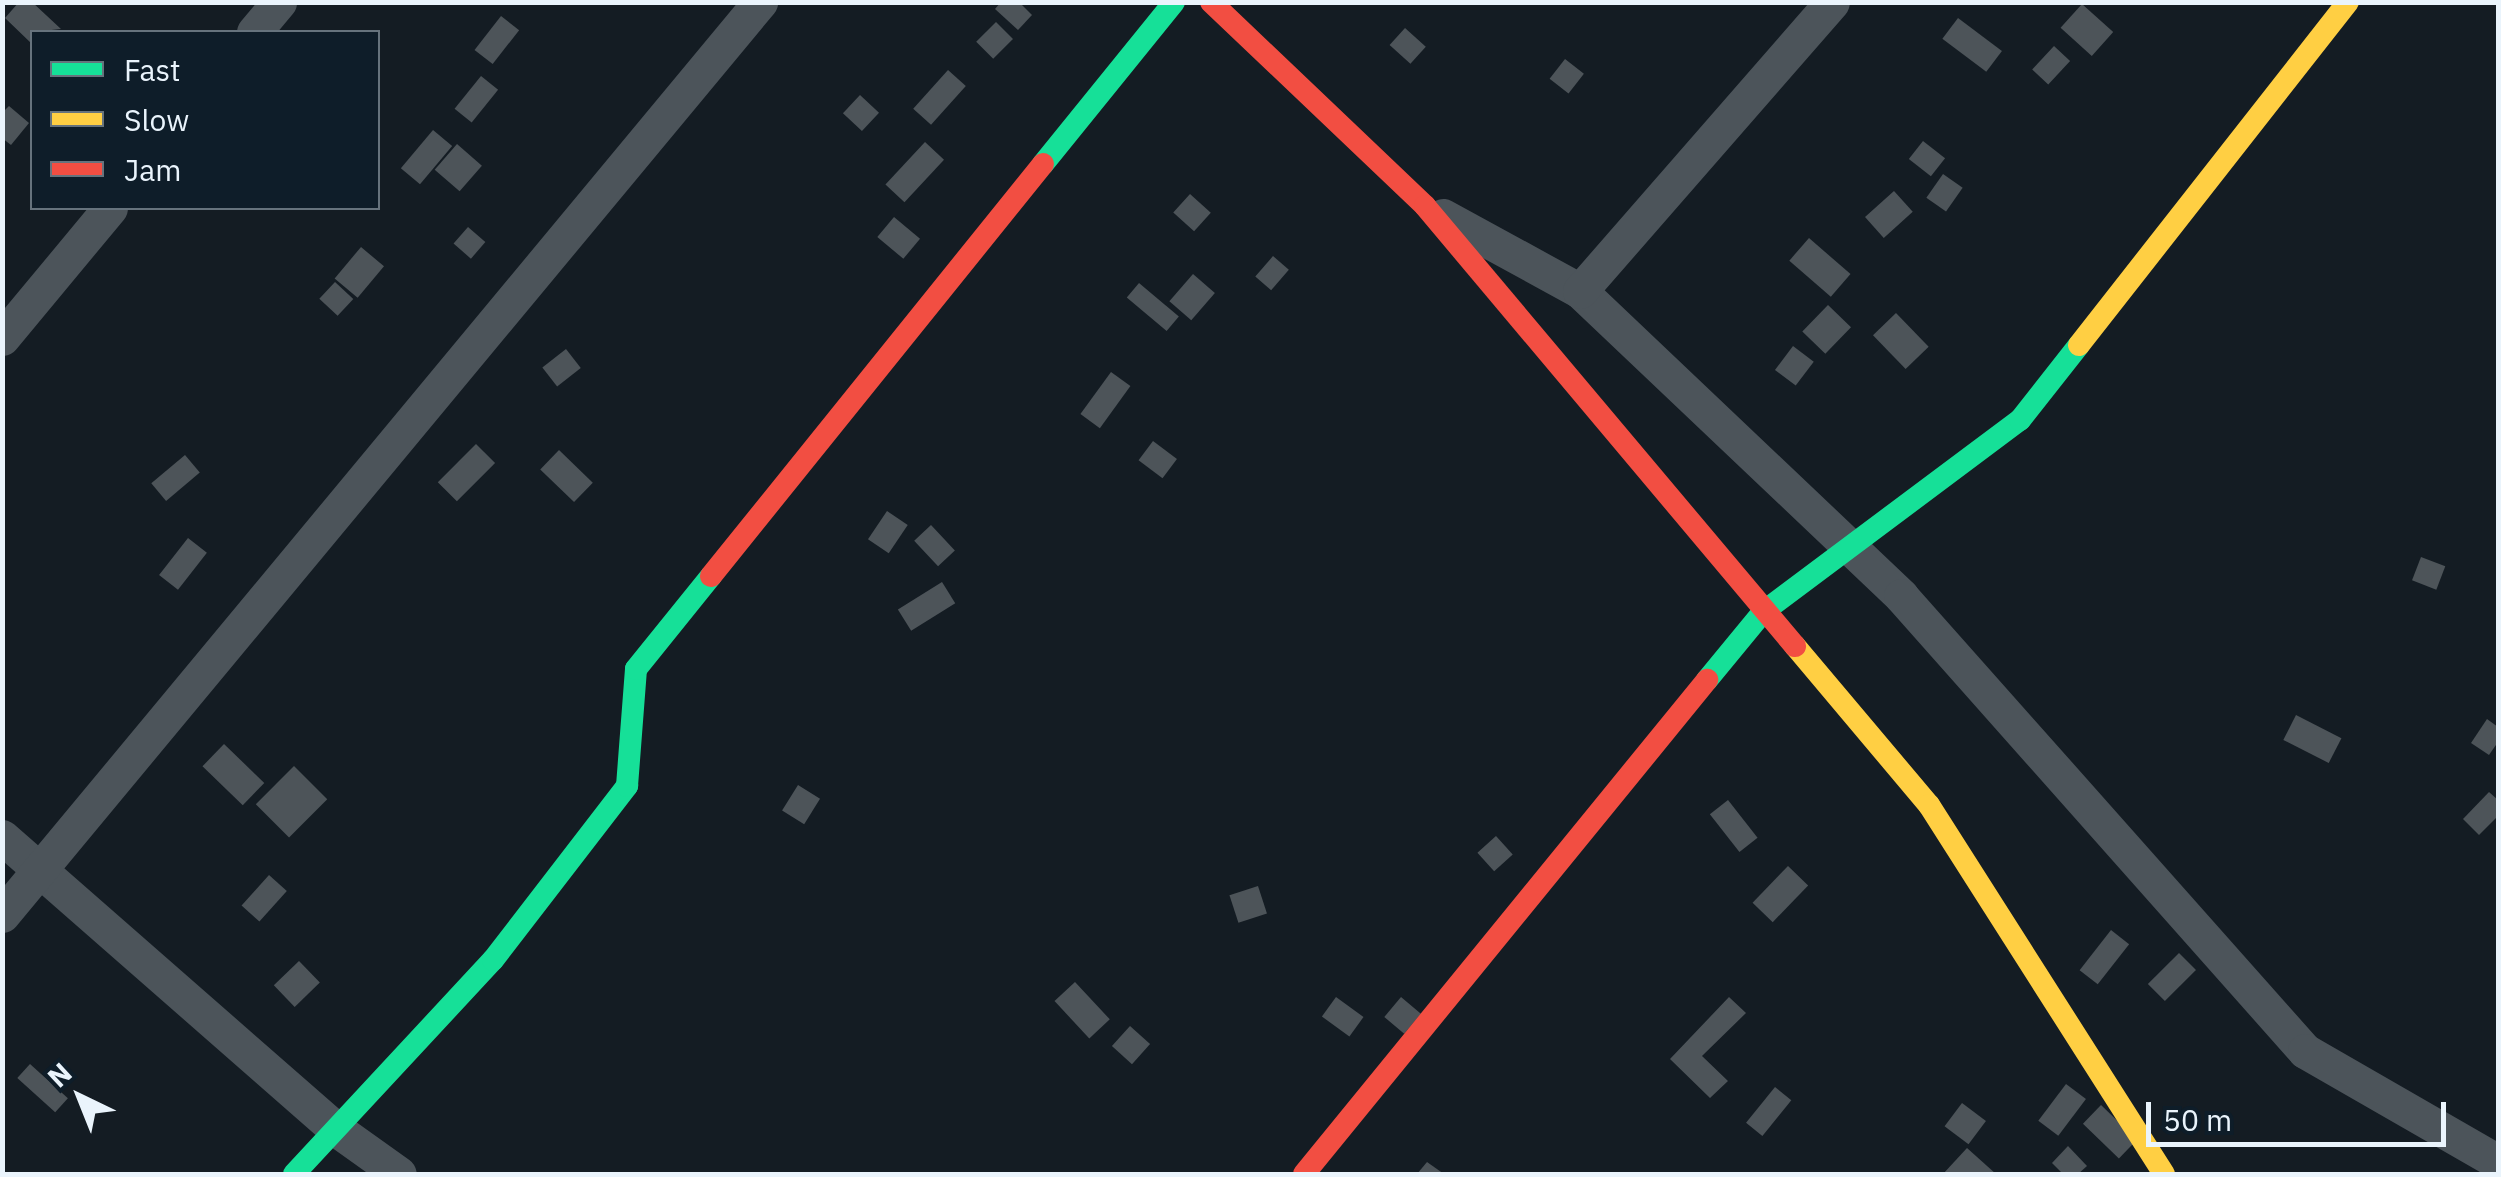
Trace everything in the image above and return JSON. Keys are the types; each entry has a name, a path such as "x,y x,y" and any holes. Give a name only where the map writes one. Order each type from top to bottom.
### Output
{"street":[{"path":"256,30 279,2"},
{"path":"2,915 760,2"},
{"path":"294,1174 492,960 627,786 636,668 1174,2"},
{"path":"1211,2 1424,206 1929,804 2164,1174"},
{"path":"1580,290 1832,2"},
{"path":"1304,1174 1764,612 1848,545 2020,420 2348,2"},
{"path":"1424,206 1580,290 1848,545 1901,596 2305,1050 2498,1162"},
{"path":"2,338 108,210"},
{"path":"2,837 336,1129 400,1174"}],"building":[{"path":"19,2 32,2 61,29 30,30 30,42 5,18"},
{"path":"1001,2 1019,2 1032,15 1018,30 995,9"},
{"path":"2082,4 2113,32 2092,56 2061,28"},
{"path":"501,16 519,30 493,64 475,50"},
{"path":"1958,18 2002,51 1986,72 1942,39"},
{"path":"996,22 1013,39 993,59 976,42"},
{"path":"1405,28 1426,47 1410,64 1390,45"},
{"path":"2054,46 2070,61 2048,84 2032,69"},
{"path":"1565,59 1584,74 1569,93 1550,79"},
{"path":"948,70 966,86 931,125 913,109"},
{"path":"481,76 498,90 472,122 455,109"},
{"path":"860,95 879,113 862,131 843,113"},
{"path":"9,106 29,123 11,145 2,138 2,113"},
{"path":"433,130 452,146 420,184 401,168"},
{"path":"1923,141 1945,158 1931,176 1909,159"},
{"path":"925,142 944,160 904,202 885,184"},
{"path":"457,144 482,166 460,191 435,170"},
{"path":"1943,174 1963,188 1946,212 1926,198"},
{"path":"1894,191 1913,212 1884,238 1865,217"},
{"path":"1190,194 1211,213 1194,231 1173,213"},
{"path":"894,217 920,239 903,259 877,237"},
{"path":"468,227 485,242 471,259 454,244"},
{"path":"1809,238 1851,274 1831,297 1789,261"},
{"path":"361,247 384,266 358,298 335,278"},
{"path":"1273,256 1289,270 1271,290 1255,276"},
{"path":"1193,274 1215,293 1191,320 1169,301"},
{"path":"335,282 353,299 338,316 319,299"},
{"path":"1139,283 1179,316 1167,331 1127,298"},
{"path":"1828,305 1851,327 1825,354 1802,332"},
{"path":"1896,313 1929,347 1906,369 1873,335"},
{"path":"1793,346 1814,362 1796,386 1775,370"},
{"path":"566,349 581,368 557,386 542,367"},
{"path":"1111,372 1130,386 1100,428 1080,414"},
{"path":"1153,441 1177,459 1163,478 1139,460"},
{"path":"476,444 495,463 457,501 438,482"},
{"path":"559,450 593,483 574,502 540,469"},
{"path":"185,455 200,473 166,501 151,483"},
{"path":"887,511 908,525 889,553 868,539"},
{"path":"931,525 955,551 938,566 914,541"},
{"path":"188,538 207,553 178,590 159,575"},
{"path":"2421,557 2445,566 2436,590 2412,580"},
{"path":"942,582 955,603 911,631 898,610"},
{"path":"2296,715 2341,738 2329,763 2283,740"},
{"path":"2487,719 2498,727 2498,742 2489,755 2471,743"},
{"path":"224,744 264,783 243,805 202,766"},
{"path":"294,766 327,799 289,837 256,804"},
{"path":"798,785 820,799 804,824 782,810"},
{"path":"2489,792 2498,800 2498,816 2479,835 2463,819"},
{"path":"1728,800 1758,838 1739,852 1710,814"},
{"path":"1496,836 1513,855 1494,871 1477,853"},
{"path":"1788,866 1808,885 1773,922 1753,903"},
{"path":"269,875 287,891 259,922 242,905"},
{"path":"1258,886 1267,914 1238,923 1229,895"},
{"path":"2111,930 2129,944 2098,984 2080,970"},
{"path":"2179,953 2196,970 2165,1001 2148,984"},
{"path":"299,961 320,983 295,1007 274,985"},
{"path":"1075,982 1110,1019 1089,1038 1055,1001"},
{"path":"1336,997 1364,1017 1349,1036 1322,1016"},
{"path":"1401,997 1421,1014 1404,1034 1384,1017"},
{"path":"1729,997 1746,1013 1702,1056 1728,1081 1710,1098 1670,1059"},
{"path":"1130,1026 1150,1044 1132,1064 1112,1046"},
{"path":"30,1064 68,1098 55,1112 17,1078"},
{"path":"2066,1084 2086,1099 2058,1136 2038,1121"},
{"path":"1775,1087 1791,1100 1762,1136 1746,1123"},
{"path":"1962,1103 1986,1121 1969,1144 1945,1126"},
{"path":"2101,1105 2137,1140 2119,1158 2083,1124"},
{"path":"2068,1146 2087,1166 2078,1174 2063,1174 2052,1163"},
{"path":"1967,1148 1996,1174 1943,1174"},
{"path":"1427,1162 1444,1174 1417,1174"}],"traffic: fast":[{"path":"1043,164 1174,2"},
{"path":"1707,680 1763,612 2020,420 2079,345"},
{"path":"294,1174 493,960 627,786 636,669 711,576"}],"traffic: slow":[{"path":"2079,345 2348,2"},
{"path":"1795,646 1929,805 2164,1174"}],"traffic: jam":[{"path":"1211,2 1425,206 1795,646"},
{"path":"711,576 1043,164"},
{"path":"1304,1174 1707,680"}]}
